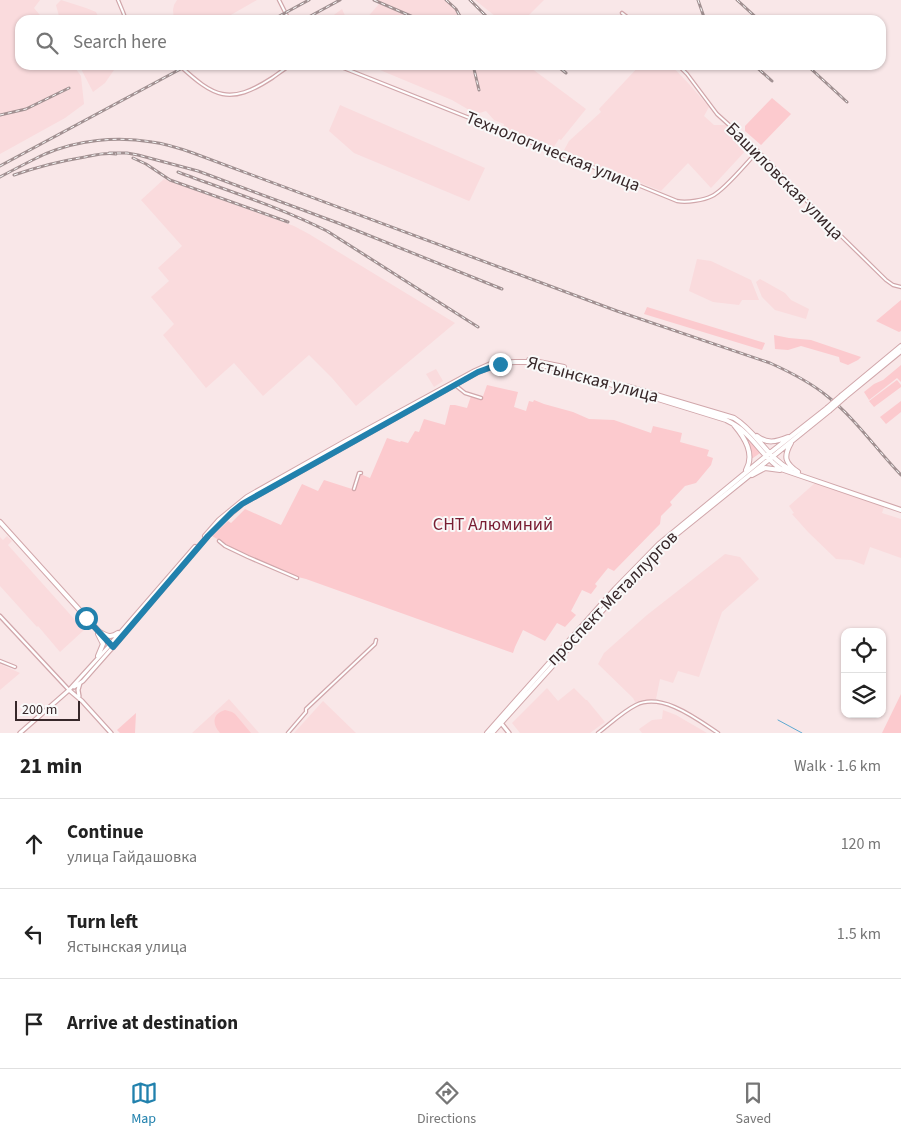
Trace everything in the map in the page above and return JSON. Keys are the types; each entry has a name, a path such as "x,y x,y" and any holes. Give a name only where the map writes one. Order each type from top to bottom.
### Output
{"main road":[{"path":"844,396 901,346"},
{"path":"844,396 901,351"},
{"name":"Ястынская улица","path":"69,690 98,656 111,646 126,626 211,529 240,502 346,441 490,364 503,360 519,359 557,365 726,415 740,422 751,432 769,456"},
{"name":"Ястынская улица","path":"20,733 69,690 81,682 208,536 242,504 478,372 493,366 506,362 529,362 595,379 726,420 743,430 769,456"},
{"name":"проспект Металлургов","path":"487,733 657,550 844,396"},
{"path":"726,420 741,433 747,445 750,456 745,476"},
{"path":"751,432 764,441 770,442 794,436"},
{"path":"794,436 787,451 787,462 802,475"},
{"path":"769,456 802,475 901,510"},
{"path":"745,476 769,468 802,475"},
{"path":"0,522 111,646"},
{"path":"96,629 114,636 126,626"},
{"path":"96,629 103,644 98,656"},
{"path":"81,682 78,693 82,701"},
{"path":"69,690 82,701 111,733"},
{"path":"499,722 509,733"},
{"name":"проспект Металлургов","path":"492,733 499,722"}],"street":[{"path":"118,0 125,15"},
{"path":"279,0 286,15"},
{"path":"622,12 625,15"},
{"path":"185,70 210,90 222,95 231,95 240,94 262,84 283,70"},
{"name":"Технологическая улица","path":"349,70 677,202 693,201 713,196 758,151"},
{"name":"Башиловская улица","path":"683,70 717,114 758,151 886,280 893,285 901,287"},
{"path":"454,386 481,398"},
{"path":"354,489 359,473 361,473"},
{"path":"219,541 248,557 297,578"},
{"path":"0,616 69,690"},
{"path":"288,733 306,712 306,709 376,644 376,640"},
{"path":"0,661 15,667"},
{"path":"598,733 637,704 654,702 679,709 718,733"}],"shaded area":[{"path":"0,0 40,0 34,8 40,15 15,15 15,70 77,70 81,76 84,104 65,118 0,154"},
{"path":"61,0 96,12 98,15 59,15 56,5"},
{"path":"177,0 257,0 231,15 174,15 174,5"},
{"path":"375,0 446,0 462,15 369,15 379,4"},
{"path":"475,0 544,0 529,15 494,15"},
{"path":"342,9 345,15 334,15"},
{"path":"82,70 114,70 105,83 93,92"},
{"path":"380,70 534,70 586,109 553,148 503,128 504,124 494,120 486,111 476,114 452,100"},
{"path":"635,70 676,70 709,107 704,116 714,125 726,125 749,147 711,188 688,163 661,191 563,152 569,141 601,112 599,109"},
{"path":"340,105 485,168 470,200 354,153 329,131"},
{"path":"164,179 294,226 455,323 356,406 309,355 263,396 234,363 206,388 163,335 174,324 151,297 169,281 158,268 182,246 141,200"},
{"path":"697,259 711,261 751,280 759,300 742,300 739,305 713,302 689,291"},
{"path":"760,279 785,293 791,300 809,309 806,319 775,310 762,297 756,282"},
{"path":"436,369 443,381 434,387 426,374"},
{"path":"815,483 884,507 882,513 901,519 901,558 870,547 864,565 851,560 836,559 792,514 794,513 789,506"},
{"path":"7,536 12,541 8,545 84,630 60,652 0,586 0,537 3,540"},
{"path":"725,554 740,557 759,579 722,612 699,677 678,671 673,683 660,679 656,699 635,702 598,664 604,653 647,615"},
{"path":"0,664 20,673 0,690"},
{"path":"547,688 558,701 574,688 587,700 605,722 590,733 520,733 512,723"},
{"path":"229,699 259,733 192,733"},
{"path":"323,701 356,733 294,733"},
{"path":"663,710 676,715 707,733 642,733 639,729 652,720 662,719"}],"green space":[{"path":"772,98 791,114 761,145 745,131 745,126"},
{"path":"901,300 901,331 899,332 876,321"},
{"path":"647,307 765,343 762,350 644,314"},
{"path":"774,335 811,340 861,357 848,365 840,362 839,357 801,346 788,350 775,349"},
{"path":"901,365 901,382 897,378 869,400 864,392 883,380"},
{"path":"897,380 901,387 874,407 869,401"},
{"name":"СНТ Алюминий","path":"487,385 518,392 514,407 526,411 529,401 533,402 534,400 589,419 614,420 651,433 653,426 682,433 680,442 709,450 707,456 713,458 711,465 696,483 685,486 670,502 672,505 661,516 660,524 614,571 608,568 595,584 597,586 591,594 582,590 571,611 576,615 565,627 557,623 545,641 523,630 513,653 298,577 243,554 212,536 228,521 231,523 245,509 281,525 302,484 318,491 324,480 352,489 358,473 370,478 387,438 408,443 415,431 419,432 424,419 445,425 450,405 467,408 471,396 482,399"},
{"path":"901,401 901,412 886,424 880,417"},
{"path":"743,433 760,453 753,458 751,458 749,445"},
{"path":"901,694 901,733 882,733"},
{"path":"225,710 235,714 251,733 220,733 215,720 218,714"},
{"path":"136,713 135,733 120,733 117,730"}],"waterway":[{"path":"778,720 802,733"}],"railway":[{"path":"281,15 309,0"},
{"path":"312,15 340,0"},
{"path":"374,0 408,15"},
{"path":"446,0 456,9 459,15"},
{"path":"470,0 485,15"},
{"path":"698,0 703,15"},
{"path":"737,0 754,15"},
{"path":"0,166 179,70"},
{"path":"474,70 479,90"},
{"path":"562,70 566,73"},
{"path":"760,70 772,81"},
{"path":"812,70 847,102"},
{"path":"0,115 26,109 69,88"},
{"path":"0,177 58,149 97,140 138,140 183,149 617,311 770,363 807,382 837,405 901,475"},
{"path":"14,175 67,160 108,153 116,154"},
{"path":"109,153 138,155 198,171 338,223 502,289"},
{"path":"133,158 170,180 288,222"},
{"path":"178,172 272,207 327,231 478,327"}],"route":[{"path":"86,618 113,647 208,536 242,504 253,496 478,372 500,364"}]}
